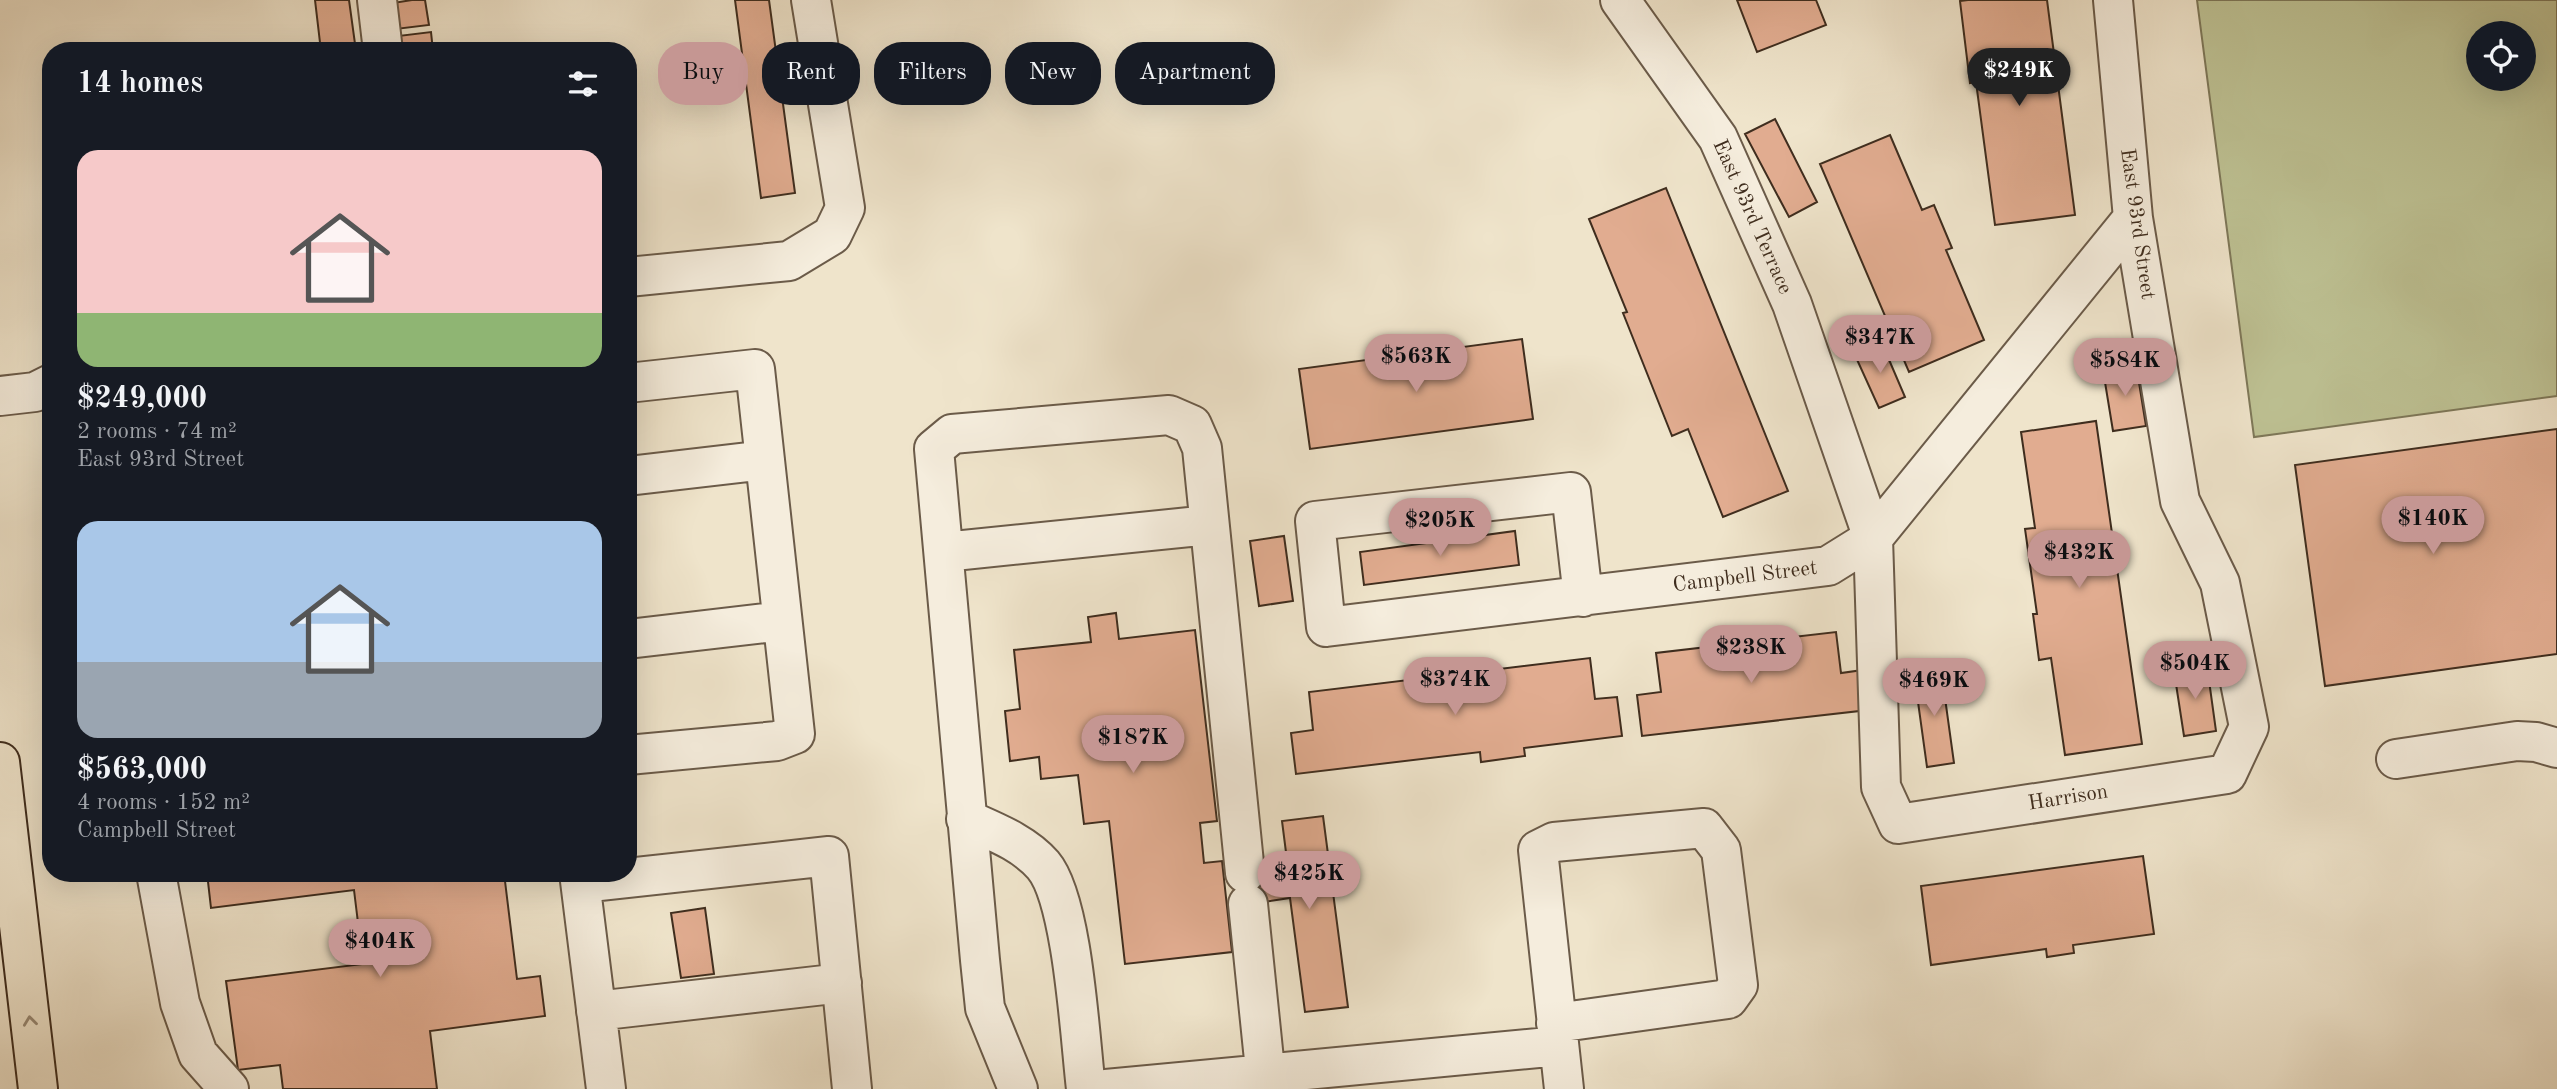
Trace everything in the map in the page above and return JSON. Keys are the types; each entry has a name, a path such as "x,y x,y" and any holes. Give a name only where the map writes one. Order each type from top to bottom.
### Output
{"main road":[{"path":"0,762 38,1089"}],"street":[{"path":"377,0 382,42"},
{"path":"637,276 789,261 832,235 845,208 811,0"},
{"name":"East 93rd Terrace","path":"1620,0 1718,138 1792,304 1873,538 1881,787"},
{"name":"East 93rd Street","path":"2113,0 2133,218 2180,501 2220,583 2249,727"},
{"name":"Campbell Street","path":"1583,597 1571,492 1315,521 1326,627 1583,597 1828,566 1873,538 2133,218"},
{"path":"637,382 755,369 795,734 777,741 637,754"},
{"path":"0,396 35,392 42,388"},
{"path":"1018,1089 985,1008 934,449 951,434 1169,415 1192,425 1202,448 1266,1081"},
{"path":"637,475 765,460"},
{"path":"944,552 1209,525"},
{"path":"637,638 782,621"},
{"name":"Harrison","path":"1881,787 1898,824 2227,774 2249,727"},
{"path":"2396,759 2517,741 2536,742 2557,748"},
{"path":"966,819 1012,840 1044,866 1059,895 1074,978 1086,1089"},
{"path":"1106,1089 1266,1081 1558,1035 1728,999 1738,985 1721,850 1704,828 1553,842 1538,850 1558,1035 1564,1089"},
{"path":"637,873 829,856 852,1089"},
{"path":"158,882 180,1003 198,1054 229,1089"},
{"path":"580,882 606,1089"},
{"path":"596,1011 842,983"}],"green space":[{"path":"2197,0 2557,0 2557,396 2254,437"}],"building":[{"path":"315,0 349,0 355,42 320,42"},
{"path":"425,0 429,25 396,29 393,3"},
{"path":"735,0 769,0 775,42 762,42 762,105 783,105 795,193 761,198 748,99 748,42 741,42"},
{"path":"1737,0 1816,0 1826,25 1757,52"},
{"path":"2047,0 2075,215 1995,225 1976,82 1970,83 1960,1"},
{"path":"431,32 432,42 399,42 398,36"},
{"path":"1775,119 1817,202 1789,217 1745,134"},
{"path":"1890,135 1922,210 1934,205 1952,248 1946,250 1984,340 1909,372 1820,164"},
{"path":"1666,188 1788,491 1723,517 1688,429 1672,436 1623,313 1627,312 1589,219"},
{"path":"1522,339 1533,419 1310,449 1299,369"},
{"path":"1881,341 1905,397 1879,408 1854,353"},
{"path":"2136,364 2146,426 2113,431 2103,370"},
{"path":"2096,421 2142,744 2065,755 2051,658 2039,660 2033,614 2037,614 2025,529 2035,528 2021,432"},
{"path":"2557,429 2557,654 2325,686 2295,465"},
{"path":"1515,531 1519,565 1364,585 1360,552"},
{"path":"1284,536 1293,601 1259,606 1250,541"},
{"path":"1116,613 1119,639 1195,630 1217,821 1200,823 1204,863 1222,861 1232,952 1125,964 1109,821 1084,824 1078,775 1041,779 1039,757 1010,761 1005,711 1020,709 1014,650 1091,642 1088,617"},
{"path":"1836,632 1841,673 1863,670 1868,710 1642,736 1637,695 1661,692 1656,653"},
{"path":"1590,658 1595,699 1617,697 1622,736 1524,748 1525,756 1481,762 1480,752 1296,774 1291,733 1313,730 1309,692"},
{"path":"2207,666 2216,731 2184,736 2174,671"},
{"path":"1941,669 1954,763 1927,767 1914,673"},
{"path":"1323,816 1348,1007 1305,1012 1290,898 1251,904 1247,874 1288,868 1282,821"},
{"path":"2143,856 2154,934 2073,945 2074,953 2047,957 2046,949 1931,965 1921,886"},
{"path":"208,882 505,882 517,979 540,976 545,1016 430,1031 437,1089 283,1089 280,1065 238,1070 226,981 363,964 354,890 211,908"},
{"path":"705,908 714,974 681,978 671,913"}]}
